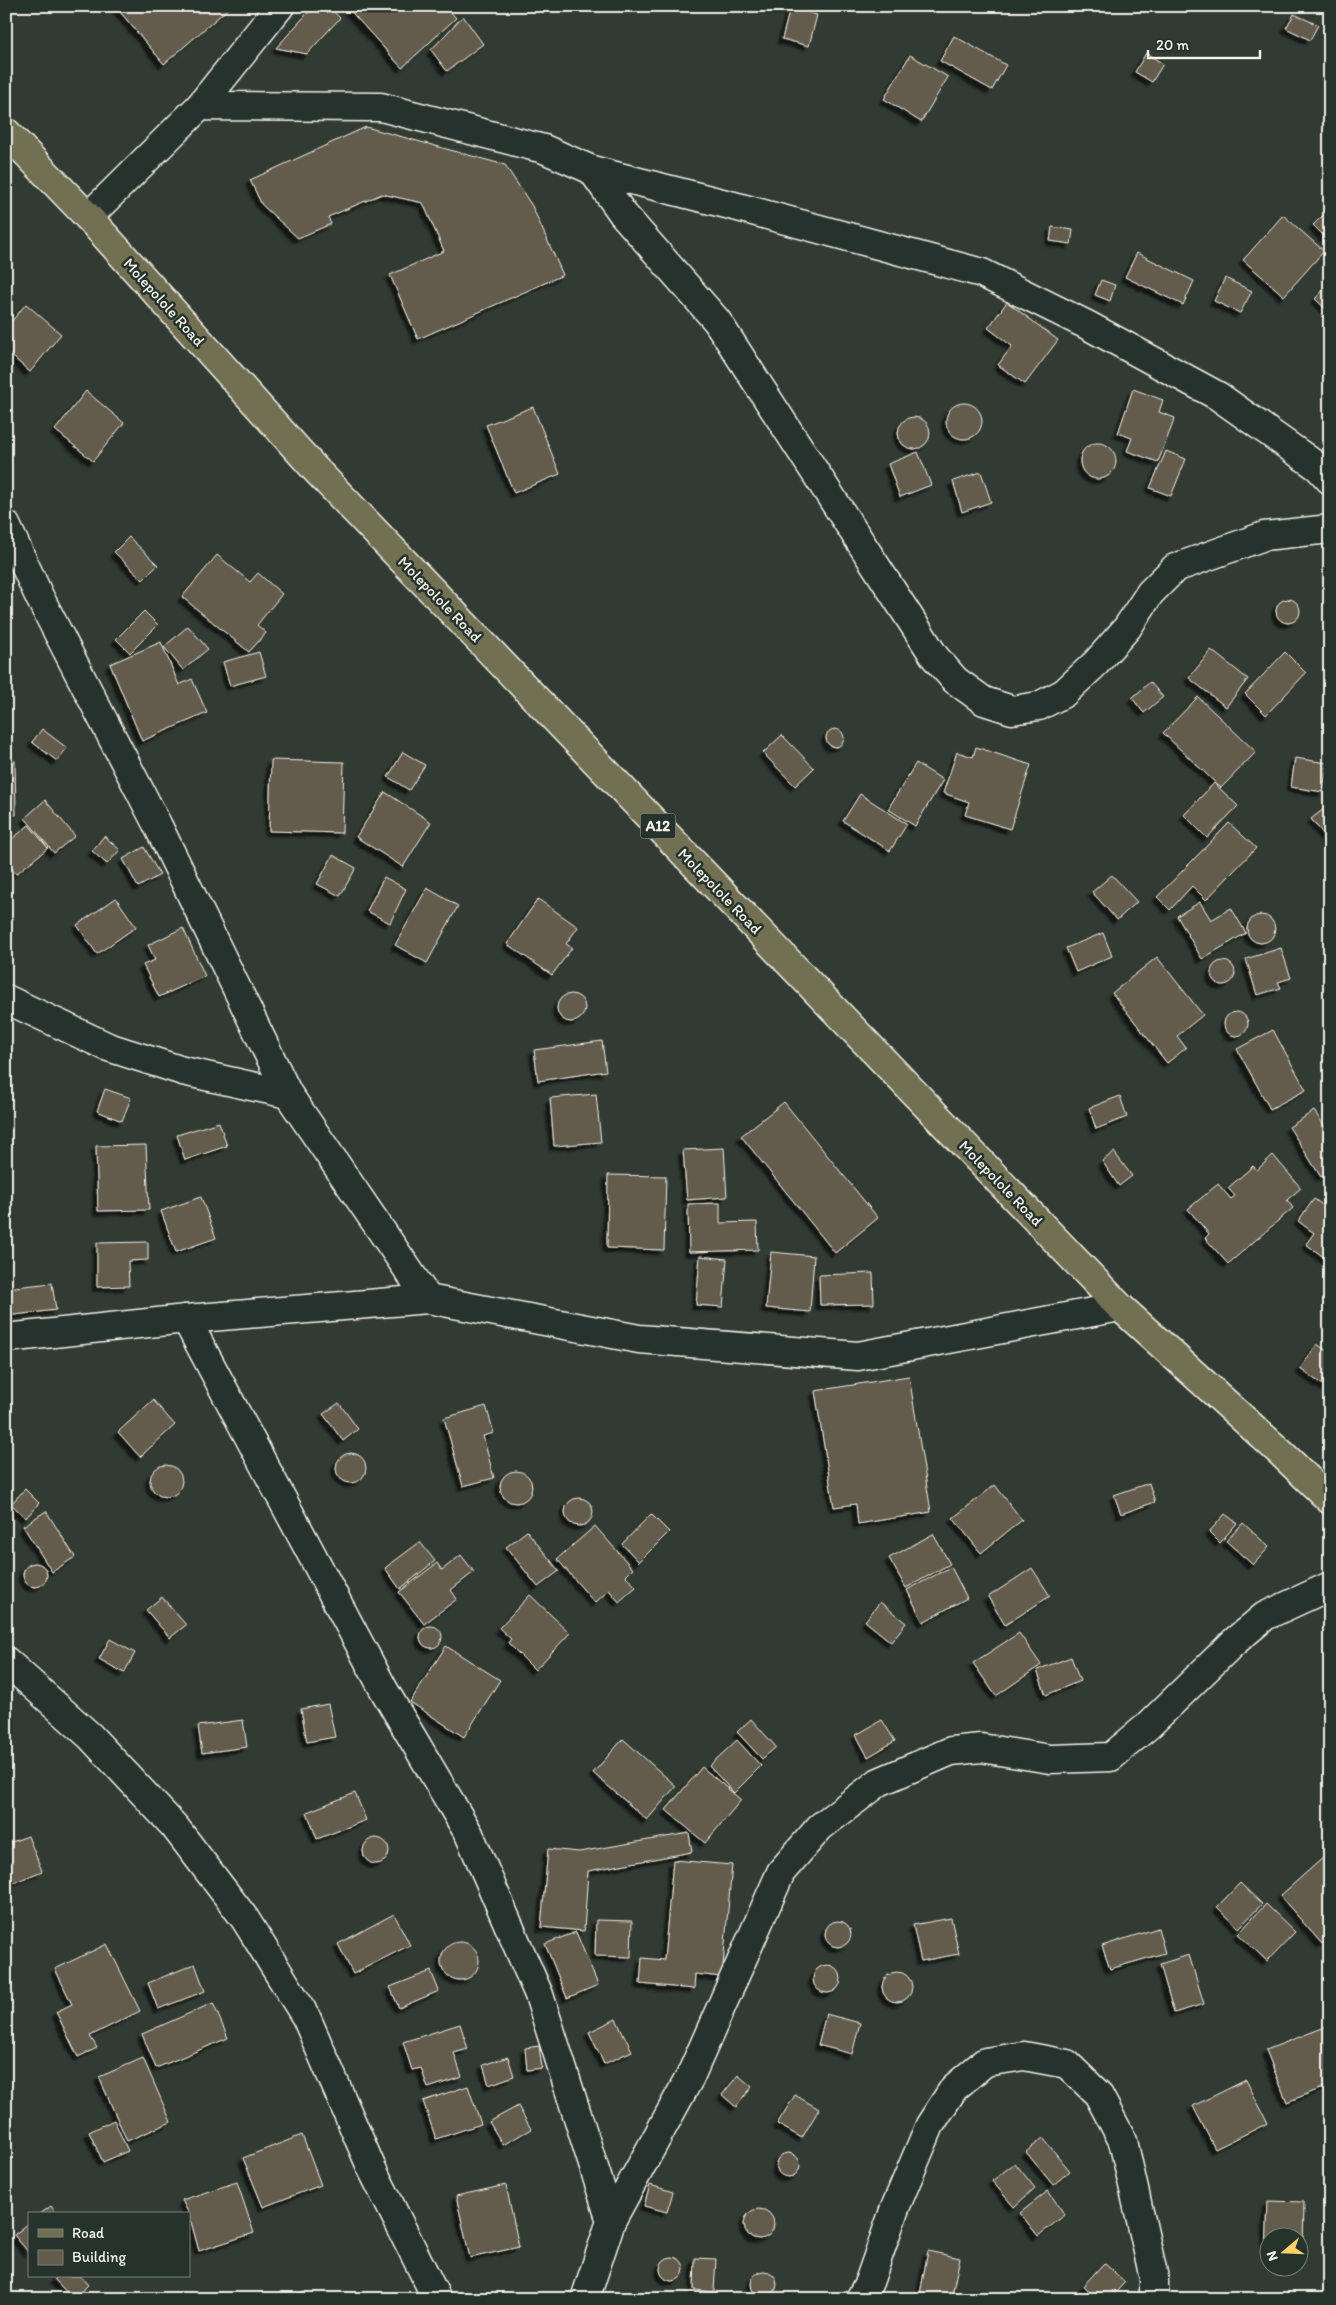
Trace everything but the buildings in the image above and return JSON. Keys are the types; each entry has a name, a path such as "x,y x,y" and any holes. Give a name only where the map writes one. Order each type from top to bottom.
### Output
{"main road":[{"name":"Molepolole Road","path":"6,132 88,217 315,469 1120,1307 1330,1500"}],"street":[{"path":"88,217 200,106 280,6"},
{"path":"200,106 381,107 544,149 592,170 982,273 1088,324 1218,396 1318,467 1330,480"},
{"path":"592,170 623,214 716,321 935,657 955,680 984,701 1012,710 1039,706 1064,693 1096,663 1127,628 1150,593 1175,568 1264,536 1330,529"},
{"path":"6,525 40,598 158,826 288,1094 428,1299"},
{"path":"6,999 108,1047 183,1071 288,1094"},
{"path":"6,1338 186,1319 428,1299 639,1340 858,1356 1120,1307"},
{"path":"186,1319 384,1690 469,1834 539,1995 611,2221"},
{"path":"585,2299 611,2221 690,2077 781,1872 820,1827 879,1782 951,1751 981,1748 1050,1759 1111,1757 1149,1725 1234,1642 1265,1616 1330,1586"},
{"path":"6,1661 90,1736 175,1827 245,1919 306,2017 372,2169 437,2299"},
{"path":"860,2299 869,2282 896,2208 930,2125 954,2088 985,2062 1024,2056 1067,2064 1098,2094 1124,2141 1154,2278 1154,2299"}]}
